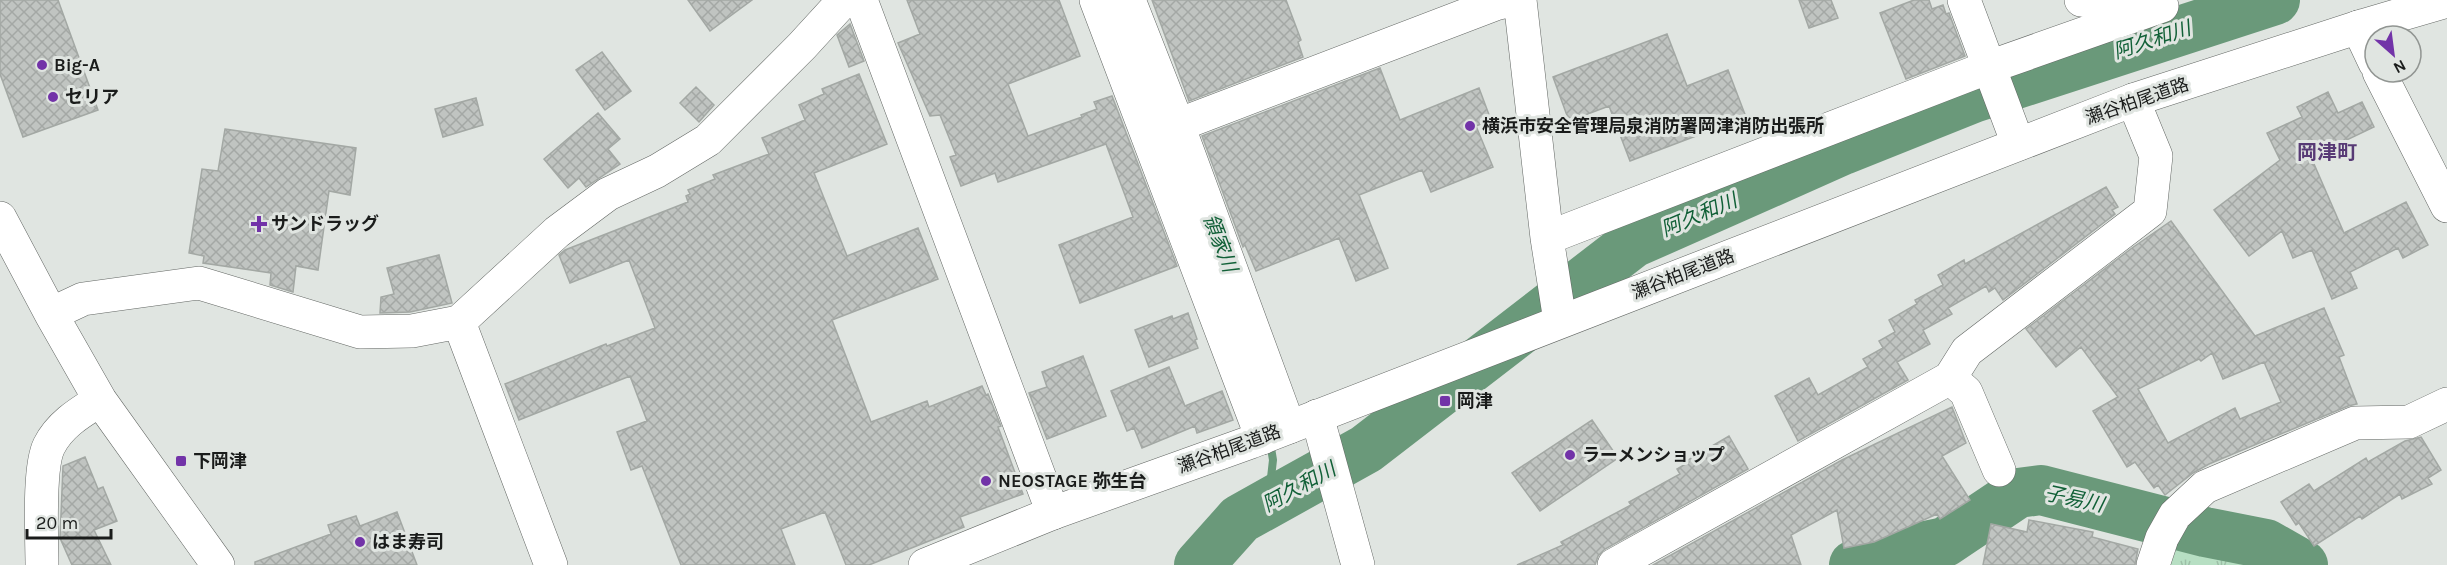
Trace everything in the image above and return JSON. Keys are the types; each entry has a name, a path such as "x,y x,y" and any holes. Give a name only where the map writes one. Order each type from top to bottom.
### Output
{"street":[{"path":"51,314 82,299 199,282 360,332 412,331 459,322 557,231 608,194 657,171 708,140 802,46 844,0"},
{"path":"861,0 1053,513"},
{"path":"1096,0 1297,429 1340,501 1358,565"},
{"path":"1129,0 1297,429"},
{"path":"1178,125 1495,4 1511,0"},
{"path":"1520,0 1547,238 1560,321"},
{"path":"1964,0 2018,144"},
{"path":"2081,0 2170,3"},
{"name":"瀬谷柏尾道路","path":"925,565 1053,513 1297,429 1560,321 2360,13 2447,1"},
{"path":"1547,238 2170,3"},
{"path":"2385,84 2447,206"},
{"path":"1614,565 1950,378 1967,351 2150,211 2156,156 2133,100"},
{"path":"0,218 100,400 218,565"},
{"path":"459,322 551,565"},
{"path":"1950,378 1966,392 1999,470"},
{"path":"42,565 43,476 49,446 69,420 100,400"},
{"path":"2164,539 2205,487 2355,423 2409,423 2447,404"}],"green space":[{"path":"2176,541 2256,551 2285,565 2167,565"}],"building":[{"name":"Big-A","path":"0,0 58,0 98,110 23,137 0,74"},
{"path":"688,0 752,0 710,31"},
{"path":"907,0 1059,0 1080,56 1008,84 1028,136 1082,117 1081,115 1097,109 1094,102 1112,96 1177,266 1080,303 1059,245 1133,217 1106,144 998,182 995,173 961,186 950,157 956,155 940,115 930,116 898,43 920,34"},
{"path":"1152,0 1286,0 1301,40 1298,42 1303,57 1189,101"},
{"path":"1799,0 1831,0 1838,18 1809,28"},
{"path":"1914,0 1929,0 1932,9 1943,5 1946,14 1949,13 1965,56 1906,79 1880,13"},
{"path":"850,24 864,61 849,67 837,35"},
{"path":"1667,34 1687,86 1728,70 1746,117 1630,161 1609,106 1569,121 1553,77"},
{"path":"602,52 631,91 605,110 576,70"},
{"path":"1380,68 1400,120 1479,88 1491,120 1476,126 1493,167 1431,192 1422,170 1359,195 1388,268 1356,281 1339,238 1256,271 1245,245 1243,247 1202,136"},
{"path":"859,74 887,144 814,173 847,256 918,228 938,279 832,320 871,422 927,401 929,407 982,386 986,395 988,394 1001,426 998,427 1023,494 960,517 964,527 869,565 846,565 825,512 781,529 795,565 681,565 642,466 631,470 617,432 647,421 630,376 519,420 505,384 606,344 607,346 655,328 629,260 570,283 559,255 565,250 688,202 686,196 690,194 688,190 715,179 713,175 769,154 762,138 805,120 799,105 824,94 822,89"},
{"path":"696,87 714,105 699,122 680,103"},
{"path":"2328,92 2338,113 2362,102 2374,127 2311,157 2344,233 2406,202 2428,245 2403,258 2398,248 2350,272 2357,288 2332,299 2312,250 2293,258 2282,231 2249,256 2214,210 2280,160 2267,133 2302,117 2297,107"},
{"path":"476,98 483,125 443,137 435,109"},
{"path":"598,113 620,139 608,149 620,164 586,187 579,178 568,188 544,159"},
{"name":"サンドラッグ","path":"225,129 356,148 350,195 329,191 318,270 296,266 293,292 270,285 271,273 203,263 204,256 189,253 202,169 218,171"},
{"path":"2106,187 2118,207 2112,210 2115,214 2003,300 1995,288 1989,292 1986,286 1948,308 1952,314 1923,330 1930,344 1897,362 1908,380 1798,441 1775,396 1809,378 1818,395 1868,367 1863,359 1883,348 1879,341 1895,332 1889,320 1917,304 1915,300 1943,285 1938,275 1964,260 1965,264"},
{"path":"2171,221 2255,336 2324,308 2344,355 2339,357 2357,404 2209,464 2193,473 2165,495 2158,485 2154,488 2135,462 2127,467 2093,411 2118,397 2081,347 2056,367 2026,329","holes":["2212,353 2223,379 2264,362 2281,402 2240,419 2235,408 2168,443 2138,389 2199,359 2201,361"]},
{"path":"439,255 452,303 410,312 380,313 381,297 394,294 387,268"},
{"path":"1188,313 1198,348 1149,367 1135,330 1172,316 1173,319"},
{"path":"1083,356 1106,416 1047,439 1029,393 1047,387 1042,372"},
{"path":"1169,367 1185,406 1222,391 1233,420 1197,433 1195,426 1142,448 1134,428 1127,431 1111,391"},
{"path":"1952,407 1966,443 1942,456 1970,500 1940,519 1937,514 1874,542 1844,548 1837,510 1791,535 1801,565 1653,565 1842,460"},
{"path":"1592,420 1618,458 1540,511 1512,473"},
{"path":"1729,436 1748,469 1605,549 1598,556 1595,565 1517,565 1563,545 1561,542 1631,505 1629,502 1680,474 1677,469 1689,462 1688,460"},
{"path":"2421,437 2441,470 2428,478 2432,484 2402,499 2400,494 2362,519 2360,516 2314,546 2299,523 2296,525 2281,502 2309,484 2314,491 2366,458 2368,462 2405,441"},
{"path":"85,457 98,489 103,487 117,521 94,530 111,565 72,565 60,538 63,466"},
{"name":"はま寿司","path":"397,512 417,565 255,565 255,562 331,534 328,525 356,516 360,526"},
{"path":"2029,520 2093,532 2092,537 2138,549 2135,565 1983,565 1991,524 2027,532"}],"waterway":[{"name":"阿久和川","path":"1199,565 1240,519 1366,449 1633,243 1843,150 1973,98 2275,0"},
{"name":"領家川","path":"1268,504 1273,460 1270,442"},
{"name":"子易川","path":"1854,565 1945,542 2018,493 2041,490 2205,532 2266,544 2303,565"}],"place":[{"name":"Big-A","path":"42,65"},
{"name":"セリア","path":"53,97"},
{"name":"横浜市安全管理局泉消防署岡津消防出張所","path":"1470,126"},
{"name":"サンドラッグ","path":"259,224"},
{"name":"岡津","path":"1445,401"},
{"name":"ラーメンショップ","path":"1570,455"},
{"name":"下岡津","path":"181,461"},
{"name":"NEOSTAGE 弥生台","path":"986,481"},
{"name":"はま寿司","path":"360,542"}],"district":[{"name":"岡津町","path":"2327,152"}]}
